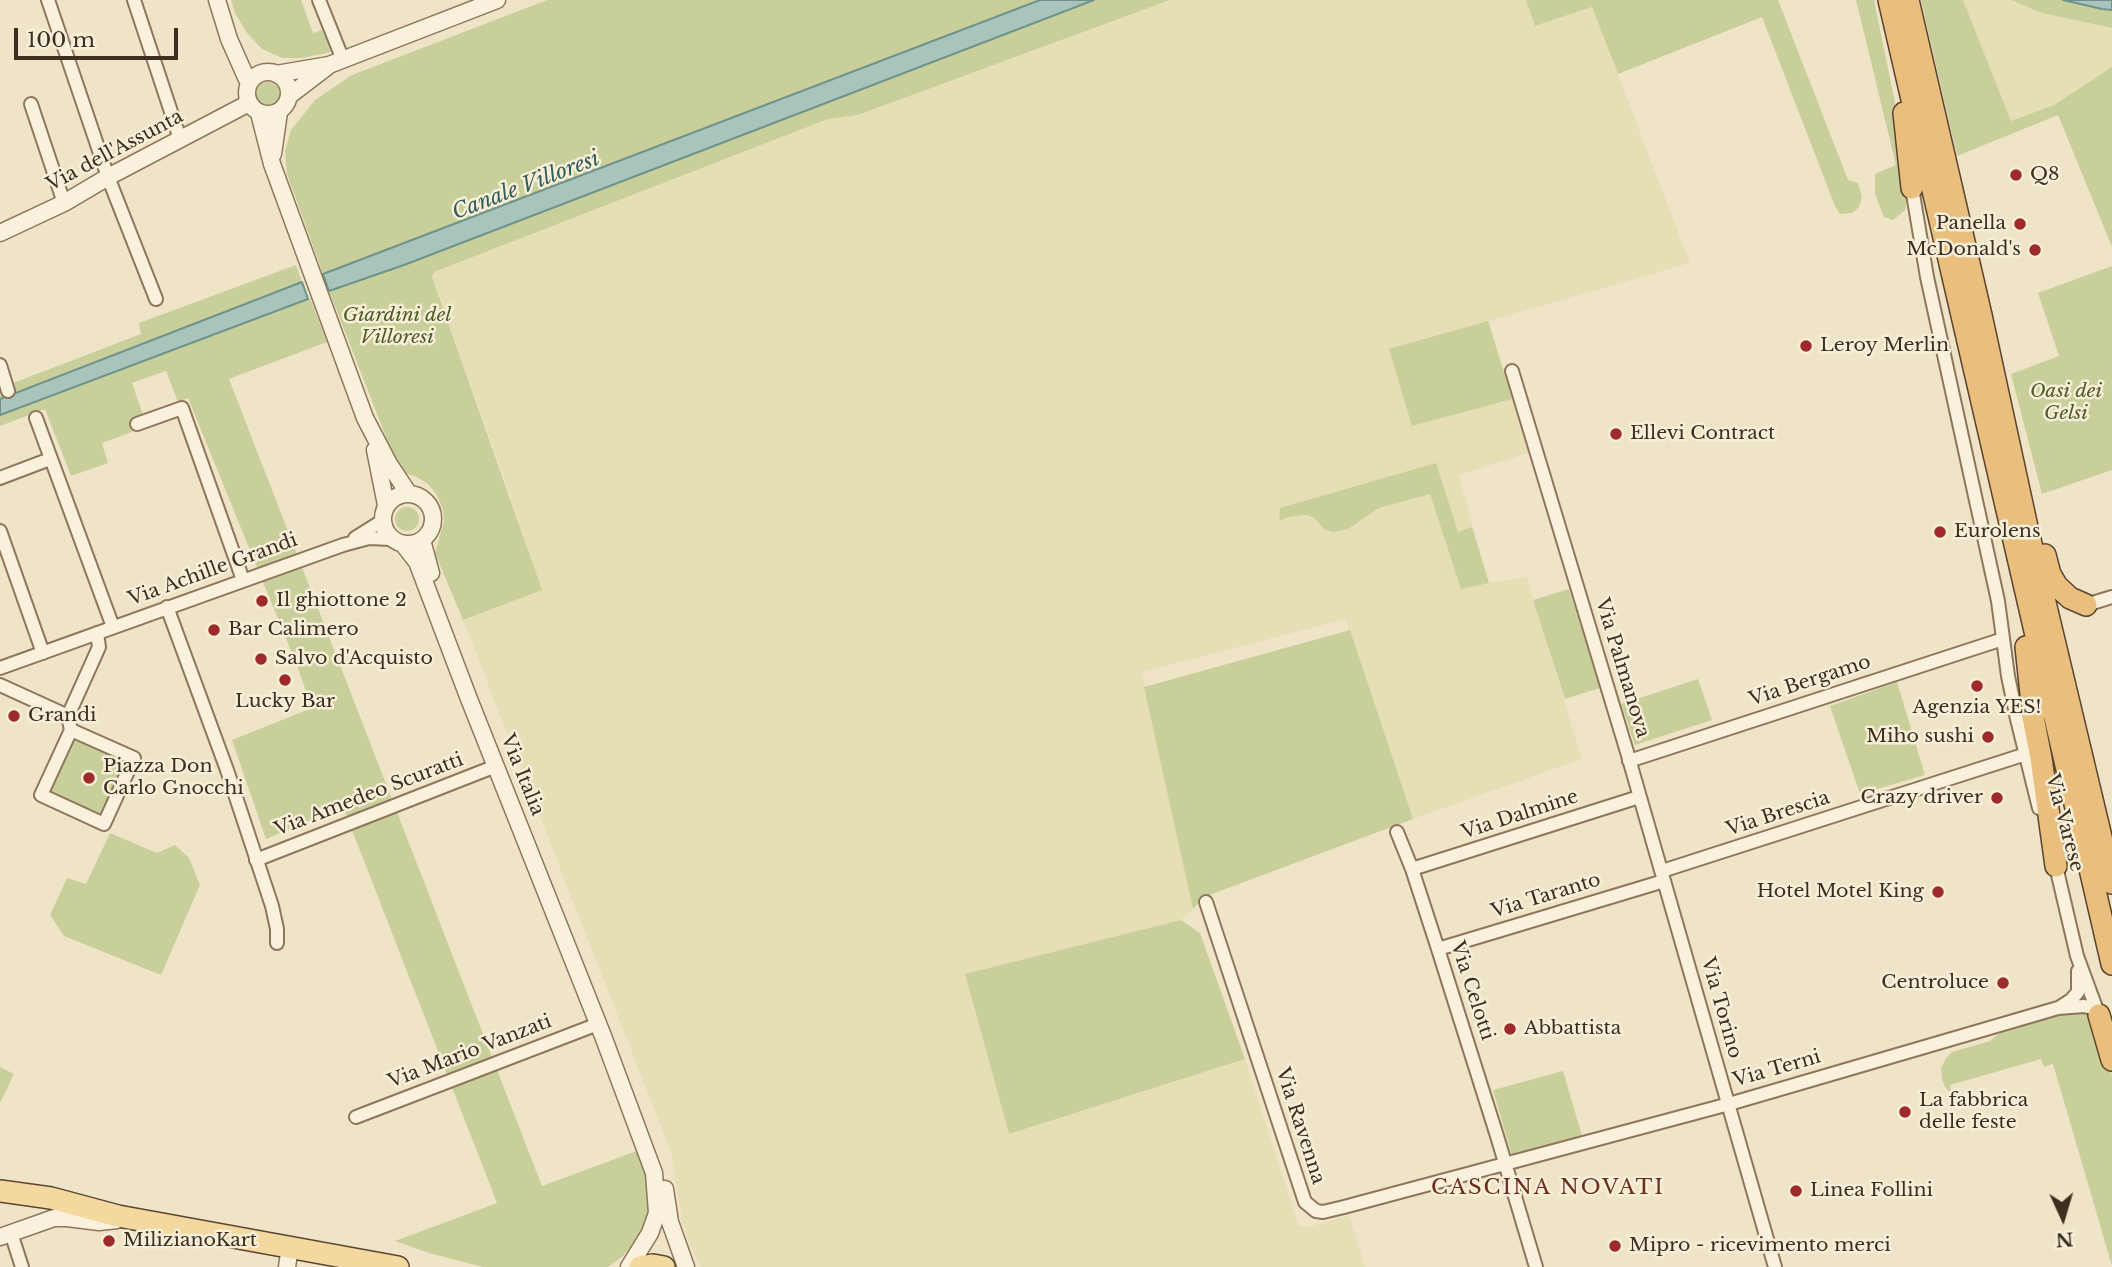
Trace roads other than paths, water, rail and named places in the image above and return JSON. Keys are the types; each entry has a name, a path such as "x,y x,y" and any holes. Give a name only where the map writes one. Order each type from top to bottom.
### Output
{"highway":[{"path":"1888,0 1912,188"},
{"path":"1888,0 2003,499 2056,866"},
{"path":"1908,0 2009,443 2042,625 2112,964"},
{"path":"2003,499 2042,625 2112,883"},
{"path":"2026,527 2040,537 2050,574 2057,586 2070,598 2086,605"},
{"path":"2095,815 2108,822 2112,836"},
{"path":"2099,1015 2112,1060"}],"main road":[{"path":"0,1194 51,1198 289,1257 398,1267"},
{"path":"640,1267 664,1267"}],"street":[{"path":"48,0 108,177 156,299"},
{"path":"134,0 180,139"},
{"path":"217,0 229,39 249,84"},
{"path":"320,0 336,63"},
{"path":"409,494 369,427 311,274 247,90 254,77 336,63 497,0"},
{"path":"229,39 248,59 286,83 289,96"},
{"path":"254,108 272,114 279,112 284,108 289,96 336,63"},
{"path":"31,104 64,203"},
{"name":"Via dell'Assunta","path":"0,233 64,203 180,139 254,108"},
{"path":"272,164 279,112"},
{"name":"Via Varese","path":"1912,188 1927,277 1998,601 2010,687 2077,956 2099,1015"},
{"path":"0,365 8,391"},
{"name":"Via Palmanova","path":"1512,370 1629,761"},
{"path":"137,424 182,408 243,580"},
{"path":"36,418 113,627"},
{"path":"369,427 385,531 397,542 416,543 428,535 433,523 431,509 422,498 409,494 398,495 384,513"},
{"path":"0,478 50,459"},
{"name":"Via Achille Grandi","path":"343,545 384,513"},
{"path":"0,531 43,653"},
{"name":"Via Achille Grandi","path":"0,668 343,545 369,538 397,542"},
{"name":"Via Italia","path":"422,540 430,570 488,722 663,1171 670,1222 686,1267"},
{"name":"Via Italia","path":"397,542 418,562 651,1163 657,1192 657,1213 650,1233 629,1267"},
{"path":"2086,605 2112,597"},
{"path":"167,607 228,770 275,917 277,943"},
{"path":"71,730 134,758 104,824 41,795 71,730 68,716 99,647 97,633"},
{"name":"Via Bergamo","path":"1629,761 2003,639"},
{"path":"0,685 68,716"},
{"path":"488,722 497,758 496,766 506,777 512,796 519,803"},
{"name":"Via Brescia","path":"1663,876 2026,754"},
{"name":"Via Torino","path":"1629,761 1774,1267"},
{"name":"Via Amedeo Scuratti","path":"257,860 496,766"},
{"name":"Via Dalmine","path":"1412,869 1639,797"},
{"name":"Via Celotti","path":"1397,832 1438,948 1536,1267"},
{"name":"Via Taranto","path":"1438,948 1663,876"},
{"name":"Via Ravenna","path":"1206,902 1305,1202 1323,1212 1506,1163"},
{"path":"2058,1008 2078,992 2077,956"},
{"name":"Via Italia","path":"587,980 599,1017 598,1024"},
{"name":"Via Terni","path":"1506,1163 1729,1104 2058,1008 2084,1006 2099,1015"},
{"name":"Via Italia","path":"598,1024 607,1034 625,1071"},
{"name":"Via Mario Vanzati","path":"356,1117 598,1024"},
{"path":"22,1267 5,1235 54,1218 99,1222 126,1217"}],"water":[{"path":"1040,0 1094,0 404,265 329,291 323,274"},
{"path":"2063,0 2112,0 2112,10 2102,9"},
{"path":"302,282 308,299 0,415 0,399"}],"place":[{"name":"Q8","path":"2016,175"},
{"name":"Panella","path":"2020,224"},
{"name":"McDonald's","path":"2035,250"},
{"name":"Leroy Merlin","path":"1806,346"},
{"name":"Ellevi Contract","path":"1616,434"},
{"name":"Eurolens","path":"1940,532"},
{"name":"Il ghiottone 2","path":"262,601"},
{"name":"Bar Calimero","path":"214,630"},
{"name":"Salvo d'Acquisto","path":"261,659"},
{"name":"Lucky Bar","path":"285,680"},
{"name":"Agenzia YES!","path":"1977,686"},
{"name":"Grandi","path":"14,716"},
{"name":"Miho sushi","path":"1988,737"},
{"name":"Piazza Don Carlo Gnocchi","path":"89,778"},
{"name":"Crazy driver","path":"1997,798"},
{"name":"Hotel Motel King","path":"1938,892"},
{"name":"Centroluce","path":"2003,983"},
{"name":"Abbattista","path":"1510,1029"},
{"name":"La fabbrica delle feste","path":"1905,1112"},
{"name":"Linea Follini","path":"1796,1191"},
{"name":"MilizianoKart","path":"109,1241"},
{"name":"Mipro - ricevimento merci","path":"1615,1246"}],"district":[{"name":"CASCINA NOVATI","path":"1548,1188"}],"water label":[{"name":"Canale Villoresi","path":"526,186"}],"park label":[{"name":"Giardini del Villoresi","path":"397,327"},
{"name":"Oasi dei Gelsi","path":"2066,403"}]}
